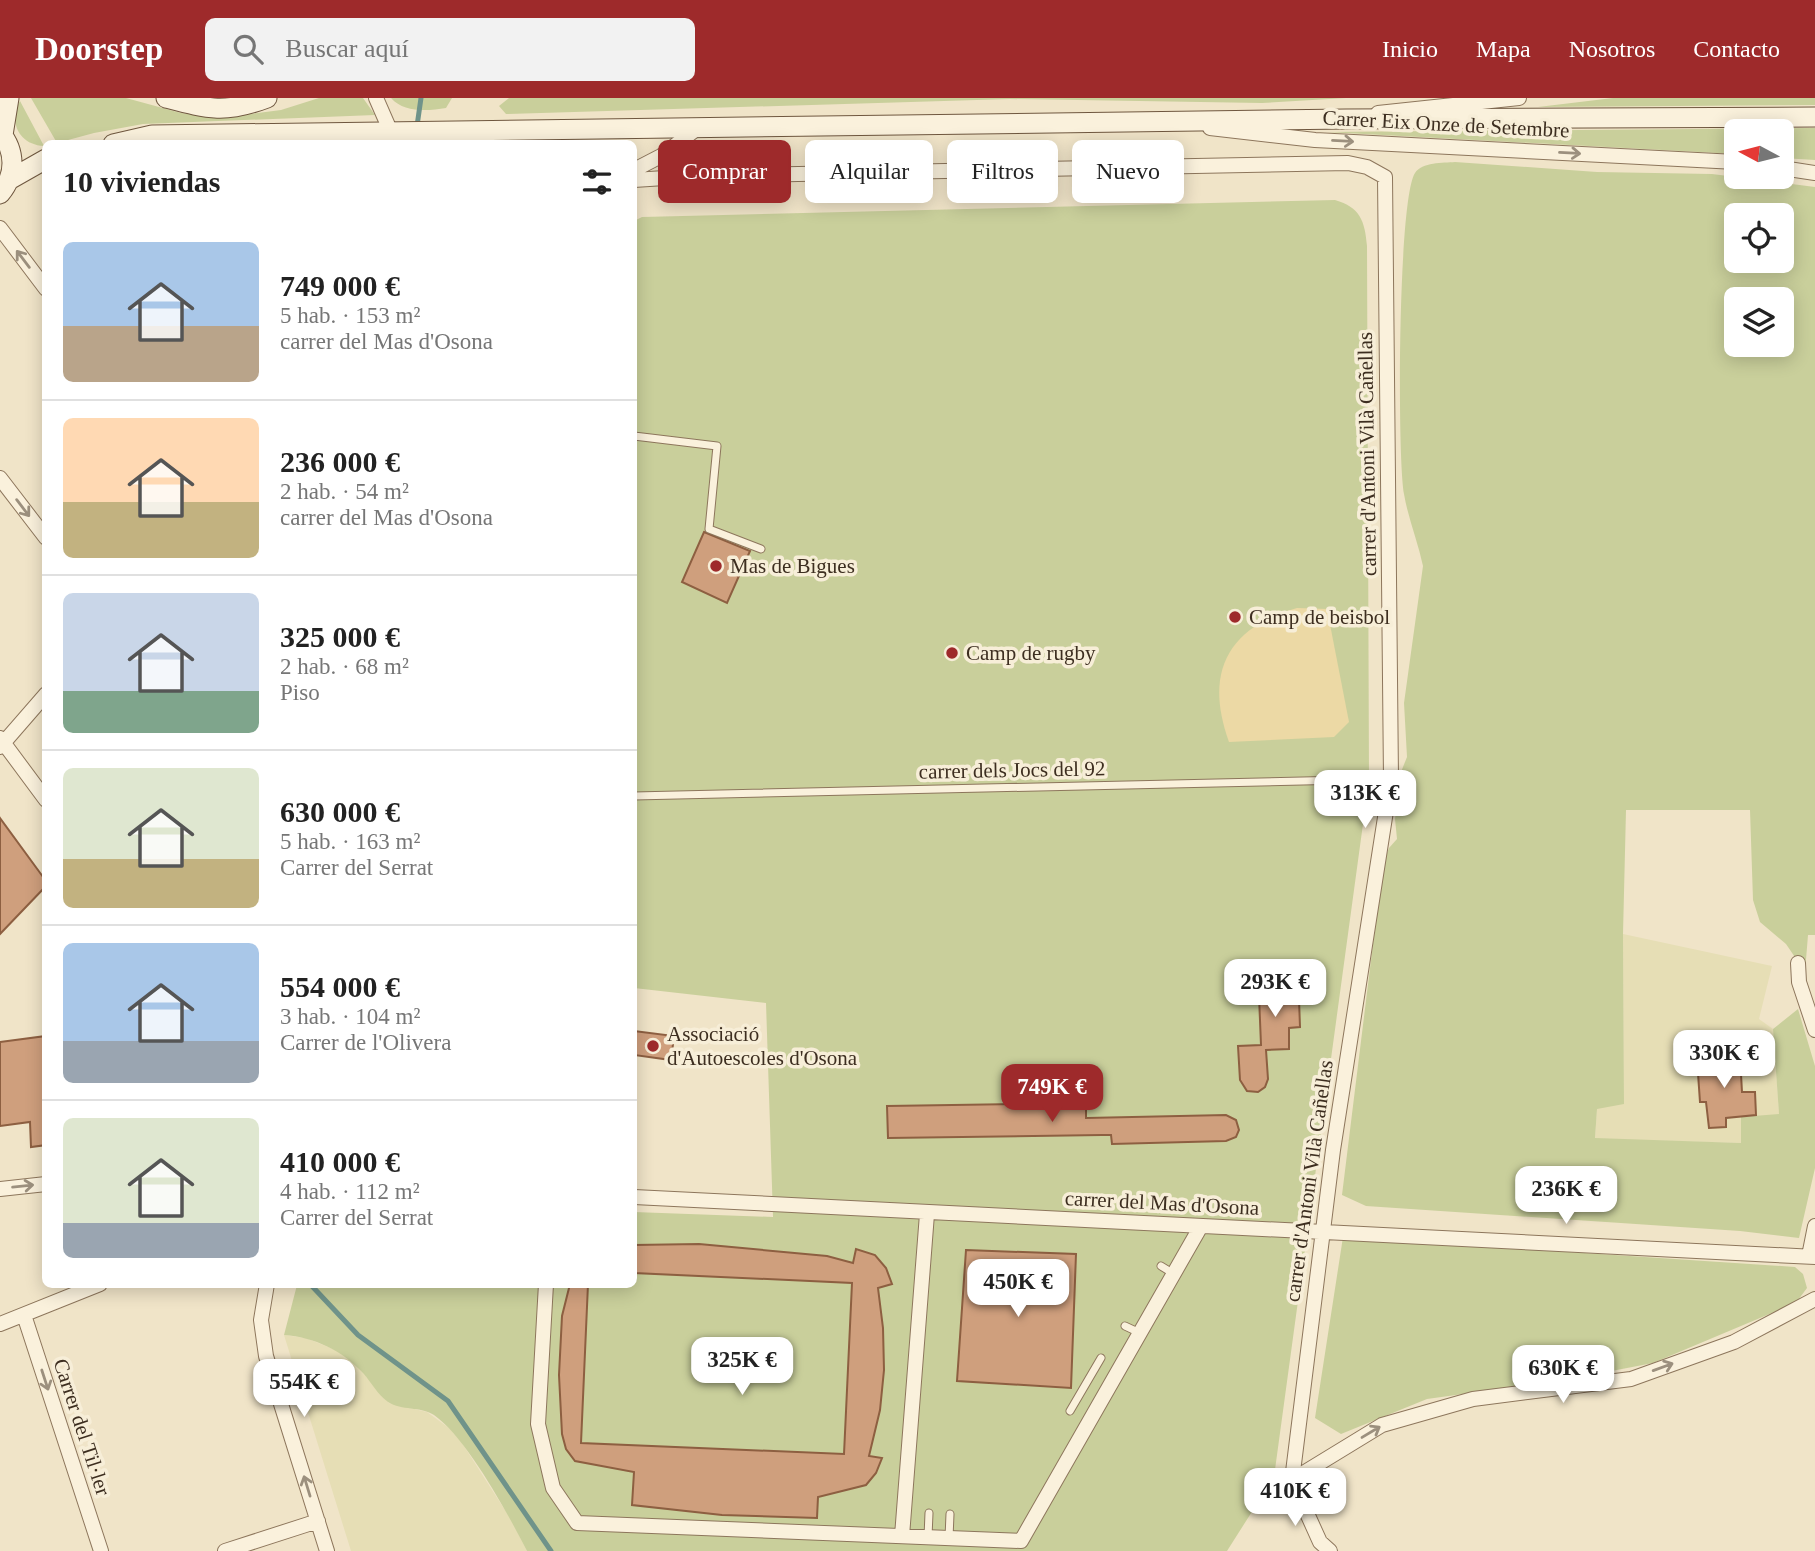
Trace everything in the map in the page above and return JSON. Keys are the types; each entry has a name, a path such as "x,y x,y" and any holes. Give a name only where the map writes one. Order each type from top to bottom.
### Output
{"street":[{"path":"0,103 7,98"},
{"path":"5,187 13,164 4,138 3,120 7,98"},
{"path":"166,98 220,110 267,98"},
{"path":"376,98 396,130"},
{"name":"Carrer Eix Onze de Setembre","path":"1346,119 1400,108 1519,98"},
{"name":"Carrer Eix Onze de Setembre","path":"130,140 152,135 396,130 1346,119 1815,117"},
{"name":"Carrer Eix Onze de Setembre","path":"1153,122 1315,139 1724,161"},
{"path":"682,140 699,127"},
{"path":"491,130 505,140"},
{"path":"4,138 42,157"},
{"path":"637,168 658,158"},
{"path":"5,187 42,161"},
{"name":"Carrer Eix Onze de Setembre","path":"791,175 1348,163 1367,167 1385,177"},
{"path":"1794,170 1815,173"},
{"name":"carrer d'Antoni Vilà Cañellas","path":"1292,1480 1321,1232 1391,779 1385,177"},
{"name":"Carrer Eix Onze de Setembre","path":"637,180 658,179"},
{"path":"0,228 42,284"},
{"path":"0,478 42,533"},
{"path":"42,698 1,742 42,795"},
{"path":"1798,962 1799,982 1815,1030"},
{"path":"0,1189 42,1184"},
{"name":"carrer del Mas d'Osona","path":"637,1197 927,1214 1812,1256"},
{"path":"902,1536 927,1214"},
{"path":"546,1288 538,1424 553,1488 577,1523 1021,1541 1140,1334 1167,1270 1201,1226"},
{"path":"1812,1256 1815,1226"},
{"path":"0,1324 90,1288"},
{"path":"266,1288 261,1320 266,1356 327,1551"},
{"path":"1330,1551 1320,1542 1292,1480 1382,1425 1473,1399 1631,1379 1734,1342 1815,1299"},
{"name":"Carrer del Til·ler","path":"24,1315 100,1551"},
{"path":"225,1551 318,1521"}],"lane":[{"path":"637,436 717,446 709,529 761,550"},
{"name":"carrer dels Jocs del 92","path":"637,796 1391,779"},
{"path":"1125,1326 1140,1334"},
{"path":"1070,1411 1101,1358"},
{"path":"928,1537 929,1513"},
{"path":"949,1538 950,1514"}],"shaded area":[{"path":"1623,934 1772,966 1759,1019 1773,1029 1779,1114 1741,1143 1595,1139 1597,1108 1624,1103"},
{"path":"284,1335 306,1338 338,1351 353,1361 389,1403 427,1412 449,1428 462,1443 512,1521 527,1551 351,1551"}],"green space":[{"path":"31,98 126,98 181,113 218,118 281,110 319,98 363,98 375,115 143,124 68,140 55,140"},
{"path":"391,98 452,98 446,108 424,110 409,109"},
{"path":"509,98 1346,98 1262,103 1010,99 506,114 499,106"},
{"path":"1613,98 1815,98 1815,105 1538,107"},
{"path":"20,101 42,146 28,142 22,137 16,124"},
{"path":"1794,128 1815,128 1815,160 1794,159"},
{"path":"1724,129 1724,153 1327,132"},
{"path":"1439,163 1597,172 1712,174 1724,176 1724,189 1794,189 1794,184 1815,187 1815,935 1808,935 1805,972 1786,944 1760,922 1753,900 1750,810 1626,810 1623,934 1624,1104 1597,1109 1595,1138 1741,1143 1741,1117 1779,1114 1773,1029 1798,1009 1815,1066 1815,1168 1799,1238 1740,1231 1366,1206 1342,1195 1383,863 1389,848 1397,839 1395,819 1401,772 1407,757 1404,703 1423,566 1404,494 1402,470 1400,328 1405,228 1409,193 1415,173 1418,169"},
{"path":"1335,200 1356,211 1363,222 1367,246 1369,780 1274,1477 1227,1551 527,1551 486,1478 447,1426 429,1412 399,1407 388,1402 355,1365 337,1352 317,1342 284,1335 296,1288 637,1288 637,1212 773,1217 766,1003 637,988 637,220 642,217"},
{"path":"1343,1237 1795,1267 1803,1274 1807,1288 1798,1300 1779,1310 1653,1363 1570,1379 1427,1399 1341,1434 1315,1418"}],"sand":[{"path":"1297,608 1327,609 1349,722 1334,737 1229,742 1219,695 1221,675 1227,657 1238,641 1253,628"}],"building":[{"name":"Mas de Bigues","path":"704,532 750,551 727,603 682,582"},
{"path":"0,818 42,876 42,890 0,934"},
{"path":"1309,963 1311,999 1299,999 1300,1027 1289,1028 1289,1049 1266,1050 1268,1079 1265,1087 1258,1092 1247,1091 1240,1080 1238,1046 1261,1045 1259,996 1264,995 1262,965"},
{"name":"Associació d'Autoescoles d'Osona","path":"637,1031 674,1036 671,1060 637,1055"},
{"path":"42,1037 42,1146 31,1147 30,1122 0,1126 0,1042"},
{"path":"1740,1056 1742,1092 1755,1092 1756,1115 1726,1118 1726,1127 1709,1128 1706,1102 1700,1102 1697,1059"},
{"path":"1086,1103 1086,1118 1226,1115 1236,1120 1239,1130 1236,1137 1226,1141 1112,1144 1111,1135 888,1138 887,1106"},
{"path":"699,1244 827,1256 853,1263 856,1249 875,1255 886,1268 892,1284 878,1288 884,1370 880,1410 869,1456 882,1458 876,1473 866,1485 818,1497 817,1518 722,1515 632,1505 634,1472 575,1461 566,1449 562,1434 559,1375 562,1316 569,1288 588,1288 581,1443 844,1454 852,1283 637,1273 637,1245"},
{"path":"966,1250 1076,1254 1071,1388 957,1381"}],"waterway":[{"path":"417,126 421,98"},
{"path":"314,1288 358,1335 448,1401 551,1551"}],"place":[{"name":"Mas de Bigues","path":"716,566"},
{"name":"Camp de beisbol","path":"1235,617"},
{"name":"Camp de rugby","path":"952,653"},
{"name":"Associació d'Autoescoles d'Osona","path":"653,1046"}]}
